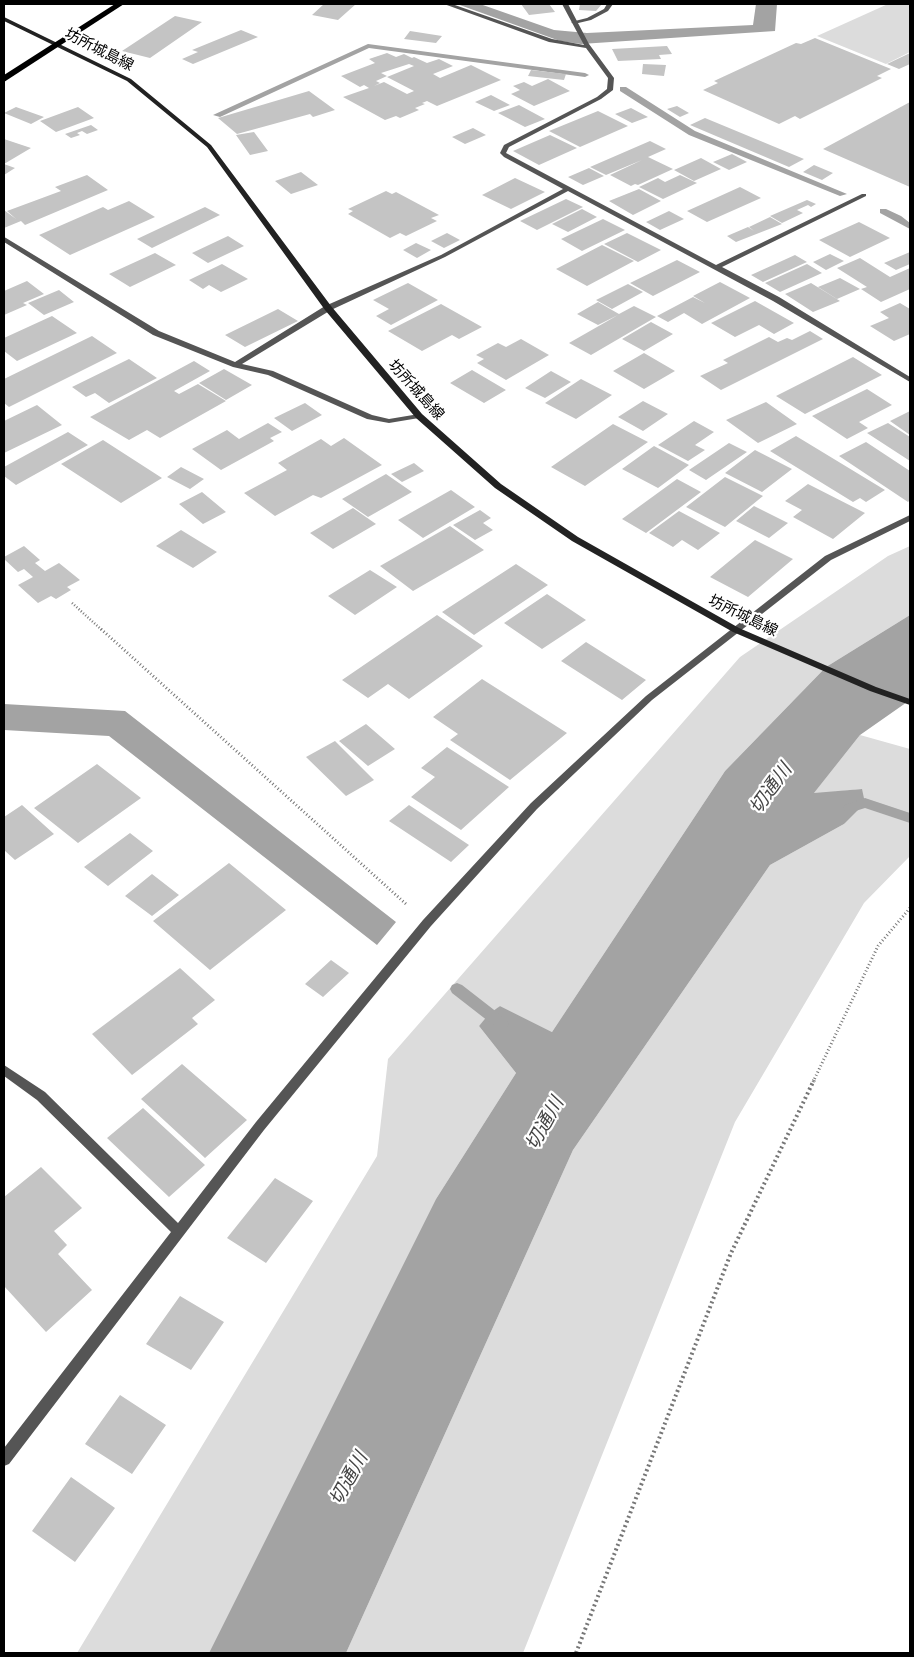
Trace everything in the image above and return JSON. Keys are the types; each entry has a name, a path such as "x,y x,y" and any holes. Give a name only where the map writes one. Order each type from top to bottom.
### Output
{"highway":[{"path":"4,79 120,4"}],"main road":[{"name":"坊所城島線","path":"4,19 57,43 129,80 209,146 328,308 418,416 498,486 575,539 736,630 873,689 910,702"}],"street":[{"path":"447,4 551,41 587,46"},
{"path":"565,4 587,46 610,78 610,90 599,98 506,146 503,152 506,156 776,299 910,380"},
{"path":"576,25 606,10 610,4"},
{"path":"236,365 328,308 443,256 567,189"},
{"path":"717,267 864,195"},
{"path":"4,240 156,333 236,365 270,373 370,417 389,421 418,416"},
{"path":"4,1459 260,1126 427,922 534,806 650,698 828,558 910,518"},
{"path":"4,1070 40,1096 179,1232"}],"path":[{"path":"72,603 427,922"},
{"path":"576,1653 731,1253 878,946 910,908"}],"shaded area":[{"path":"888,4 910,5 910,52 886,64 817,36"},
{"path":"910,546 910,615 826,667 725,771 552,1032 500,1006 479,1026 516,1073 436,1199 209,1653 77,1653 377,1156 388,1059 740,657 888,556"},
{"path":"860,735 910,749 910,856 864,903 735,1122 523,1653 346,1653 573,1150 770,865 844,824 862,789 813,794"}],"water":[{"path":"457,4 480,4 554,30 587,33 753,25 756,4 777,4 775,31 581,44 560,41"},
{"name":"切通川","path":"910,615 910,700 860,735 814,793 862,789 865,803 844,824 770,865 573,1150 346,1653 209,1653 436,1199 516,1073 479,1026 489,1014 500,1006 552,1032 725,771 826,667"},
{"path":"4,704 125,711 396,922 377,945 109,736 4,730"}],"building":[{"path":"324,4 356,4 338,20 312,15"},
{"path":"521,4 549,4 555,12 529,15"},
{"path":"580,4 602,4 596,11 579,10"},
{"path":"175,16 202,22 150,58 122,51"},
{"path":"241,30 258,37 193,64 182,59 198,52 192,50"},
{"path":"410,31 442,36 436,43 404,39"},
{"path":"815,38 891,69 877,76 882,78 800,119 795,116 779,124 703,90 718,83 714,81 796,43 801,44"},
{"path":"667,46 672,54 659,55 661,59 618,61 612,49"},
{"path":"387,53 396,57 404,54 427,63 439,59 453,66 433,74 440,78 471,65 501,80 437,106 427,101 422,103 425,104 415,108 419,110 400,118 396,116 385,120 343,97 369,88 364,85 360,87 341,76 375,63 369,59","holes":["409,64 414,66 387,77 414,91 407,94 384,82 374,86 380,83 376,81 387,76 381,73"]},
{"path":"910,53 910,64 899,69 887,64"},
{"path":"643,64 666,65 664,76 642,74"},
{"path":"531,70 566,74 564,80 528,76"},
{"path":"548,79 570,91 534,106 511,94 520,90 513,86 524,82 532,86"},
{"path":"309,91 335,110 313,117 310,114 237,134 218,118"},
{"path":"491,95 510,105 494,111 475,102"},
{"path":"910,102 910,187 823,149"},
{"path":"519,105 545,119 525,127 498,113"},
{"path":"677,106 689,113 680,117 667,109"},
{"path":"16,107 44,117 31,124 4,113"},
{"path":"78,107 94,118 56,132 40,121"},
{"path":"631,108 648,117 632,123 615,114"},
{"path":"598,111 628,126 580,147 549,131"},
{"path":"705,118 804,159 789,167 690,125"},
{"path":"91,125 98,130 87,134 82,131 77,133 80,135 71,138 65,134"},
{"path":"473,128 486,135 465,144 452,137"},
{"path":"254,132 268,151 250,155 236,135"},
{"path":"550,135 577,148 539,165 513,151"},
{"path":"4,139 31,148 4,164"},
{"path":"650,141 666,149 648,157 673,169 638,185 631,186 610,175 642,160 606,175 590,167"},
{"path":"732,154 747,162 729,170 713,162"},
{"path":"701,158 721,169 694,181 674,170"},
{"path":"4,164 15,168 4,175"},
{"path":"814,165 833,173 822,180 803,172"},
{"path":"589,168 604,176 583,185 568,177"},
{"path":"301,172 318,185 291,194 275,181"},
{"path":"87,175 108,190 25,225 21,221 4,228 4,210 16,219 7,211 61,191 55,187"},
{"path":"680,175 697,183 663,199 639,187 658,178 665,182"},
{"path":"515,178 545,192 511,209 482,195"},
{"path":"740,187 761,198 707,222 687,211"},
{"path":"639,189 661,201 633,215 609,201"},
{"path":"386,191 392,194 396,192 439,215 431,218 437,221 406,236 400,233 390,238 348,214 353,211 348,209"},
{"path":"566,199 583,207 537,230 520,221"},
{"path":"807,200 816,204 797,210 803,213 782,223 770,216"},
{"path":"129,201 155,217 70,255 39,235 103,207 108,210"},
{"path":"205,207 220,215 152,248 137,239"},
{"path":"582,209 597,217 568,232 552,224"},
{"path":"669,211 684,219 660,230 646,222"},
{"path":"770,217 782,224 736,242 727,236 748,227 754,231 749,227"},
{"path":"603,219 625,230 582,251 561,239"},
{"path":"859,222 890,238 850,257 819,240"},
{"path":"447,233 460,240 444,248 431,241"},
{"path":"627,233 661,250 638,262 604,244"},
{"path":"228,236 244,246 208,263 192,253"},
{"path":"416,243 431,250 417,258 403,250"},
{"path":"602,245 634,261 587,286 556,269"},
{"path":"910,252 910,264 896,270 884,263"},
{"path":"155,253 176,265 130,287 109,274"},
{"path":"830,254 844,261 826,270 813,262"},
{"path":"795,255 807,262 763,282 751,275"},
{"path":"860,258 890,277 910,268 910,289 881,302 861,289 867,287 837,268"},
{"path":"677,260 700,272 653,296 630,283"},
{"path":"222,264 248,279 221,292 209,285 203,289 189,280"},
{"path":"807,264 822,273 780,292 765,283"},
{"path":"840,278 860,289 837,299 818,287"},
{"path":"27,281 44,294 23,303 27,305 4,315 4,291"},
{"path":"720,282 750,298 702,324 684,313 668,322 657,316 693,297 705,303 693,296"},
{"path":"408,283 438,300 391,325 376,316 389,309 373,300"},
{"path":"811,283 840,301 813,312 785,294"},
{"path":"628,284 643,292 612,309 596,300"},
{"path":"59,290 74,302 44,315 28,303"},
{"path":"755,301 794,323 774,334 759,325 735,337 711,323"},
{"path":"598,302 619,314 634,306 656,317 591,355 569,343 618,315 598,325 577,314"},
{"path":"900,303 910,309 910,334 894,341 870,326 889,318 880,312"},
{"path":"441,304 482,327 459,339 452,335 422,351 388,331"},
{"path":"278,309 298,321 245,347 225,335"},
{"path":"52,316 77,333 17,361 4,351 4,338"},
{"path":"651,322 673,334 644,351 622,339"},
{"path":"810,331 823,339 721,390 700,376 728,363 723,360 769,337 778,342 787,338 792,340"},
{"path":"92,336 117,353 9,407 4,403 4,379"},
{"path":"521,339 549,355 506,380 477,363 484,359 476,355 498,343 506,347"},
{"path":"644,353 675,371 644,389 613,371"},
{"path":"853,357 882,375 805,414 776,396"},
{"path":"129,359 157,378 109,403 95,393 86,397 72,387"},
{"path":"194,361 210,371 174,391 179,394 198,384 226,401 160,438 147,430 129,440 90,417"},
{"path":"224,369 252,385 226,400 199,383"},
{"path":"472,370 506,390 484,403 450,383"},
{"path":"551,371 571,382 545,398 525,388"},
{"path":"581,379 612,395 576,419 545,403"},
{"path":"867,389 892,405 859,422 868,428 847,439 812,416"},
{"path":"643,401 668,414 643,431 618,417"},
{"path":"766,402 797,424 758,443 726,420"},
{"path":"305,403 322,415 292,431 274,418"},
{"path":"37,405 62,425 4,453 4,421"},
{"path":"910,411 910,435 890,421"},
{"path":"694,421 714,432 695,445 705,450 688,461 658,445"},
{"path":"268,423 282,432 270,438 274,441 221,470 192,449 227,430 239,439"},
{"path":"888,423 910,437 910,461 867,433"},
{"path":"613,424 648,442 585,486 551,467"},
{"path":"68,432 88,445 16,485 4,476 4,467"},
{"path":"796,436 885,490 866,502 860,498 853,502 770,451"},
{"path":"344,438 382,465 321,498 313,495 275,516 244,493 287,470 278,463 321,439 331,446"},
{"path":"103,440 162,478 121,503 61,464"},
{"path":"866,442 910,471 910,500 908,502 839,456"},
{"path":"729,443 747,452 706,480 689,470"},
{"path":"654,446 689,465 658,488 622,469"},
{"path":"755,450 792,469 762,492 725,473"},
{"path":"414,463 424,471 402,482 391,474"},
{"path":"181,467 204,479 190,489 167,477"},
{"path":"386,474 412,492 368,517 342,499"},
{"path":"725,477 763,496 725,527 686,507"},
{"path":"677,479 701,492 646,533 622,519"},
{"path":"808,484 865,513 833,539 793,517 802,510 785,501"},
{"path":"451,490 475,507 423,538 398,520"},
{"path":"202,492 226,512 203,524 179,504"},
{"path":"754,506 788,523 769,538 736,521"},
{"path":"353,508 376,524 333,549 310,533"},
{"path":"480,510 491,518 483,523 493,530 475,540 453,525"},
{"path":"679,511 720,533 698,550 682,540 673,547 649,533"},
{"path":"450,526 484,550 413,591 380,566"},
{"path":"181,530 217,552 193,568 156,546"},
{"path":"755,540 793,559 748,597 710,577"},
{"path":"24,546 40,560 35,563 45,571 59,563 80,580 67,587 71,590 56,599 51,596 38,603 18,585 33,577 24,569 18,572 4,559 4,557"},
{"path":"516,564 548,585 474,635 442,612"},
{"path":"370,570 397,587 355,615 328,596"},
{"path":"547,594 586,620 542,649 504,623"},
{"path":"437,615 483,646 409,699 388,684 368,698 342,680"},
{"path":"586,642 646,680 622,700 561,661"},
{"path":"482,679 567,733 510,780 450,740 458,734 433,717"},
{"path":"366,724 395,749 368,766 339,741"},
{"path":"335,741 374,780 346,796 306,757"},
{"path":"447,747 509,787 461,830 411,797 435,777 421,768"},
{"path":"97,764 141,798 78,843 34,808"},
{"path":"22,805 54,834 15,860 4,850 4,817"},
{"path":"409,805 469,845 451,862 389,821"},
{"path":"130,833 153,851 108,886 84,867"},
{"path":"229,863 286,910 210,970 153,921"},
{"path":"152,874 179,895 152,916 125,896"},
{"path":"331,960 349,973 323,997 305,984"},
{"path":"180,968 215,1000 192,1018 198,1024 132,1075 92,1034"},
{"path":"182,1064 247,1120 205,1158 141,1099"},
{"path":"143,1108 205,1165 169,1197 107,1138"},
{"path":"41,1167 82,1208 54,1231 67,1245 58,1254 92,1290 46,1332 4,1286 4,1197"},
{"path":"275,1178 313,1201 266,1263 227,1238"},
{"path":"180,1296 224,1322 191,1370 146,1344"},
{"path":"120,1395 166,1425 132,1474 85,1444"},
{"path":"71,1477 115,1508 75,1562 32,1531"}],"waterway":[{"path":"217,115 368,46 585,75"},
{"path":"623,89 692,133 843,194"},
{"path":"883,211 898,218 910,227"},
{"path":"849,808 865,803 910,818"},
{"path":"457,989 502,1024"}]}
